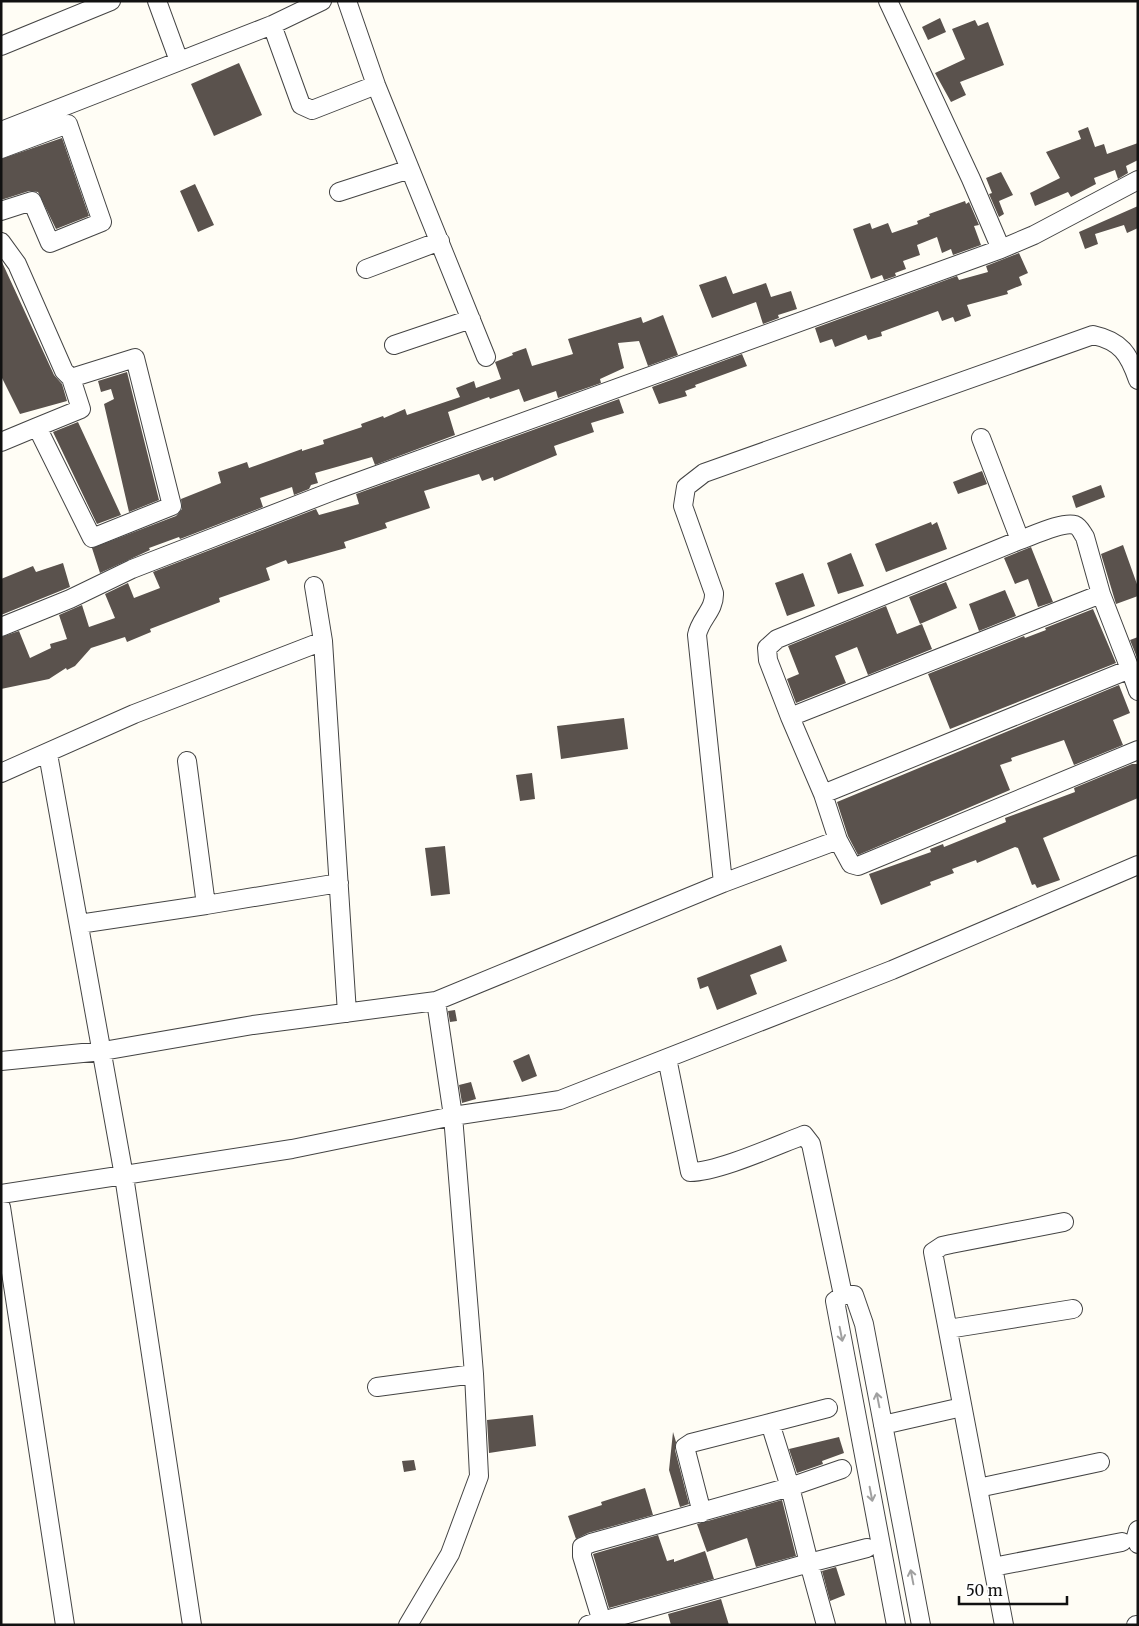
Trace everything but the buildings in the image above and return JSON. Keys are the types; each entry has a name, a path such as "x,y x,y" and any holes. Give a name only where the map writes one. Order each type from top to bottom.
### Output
{"street":[{"path":"1,46 111,1"},
{"path":"157,1 179,61"},
{"path":"1,131 272,25 322,1"},
{"path":"347,1 376,85 486,356"},
{"path":"888,1 1002,249"},
{"path":"272,25 300,105 307,110 312,110 376,85"},
{"path":"1,149 68,124 102,222 50,243 32,201 1,211"},
{"path":"339,192 410,169"},
{"path":"1,627 70,599 132,569 333,491 1002,249 1034,235 1138,180"},
{"path":"1,242 18,264 64,371 71,378 81,408 1,442"},
{"path":"366,269 440,242"},
{"path":"394,345 471,319"},
{"path":"723,883 697,635 698,627 715,602 714,594 683,506 686,487 704,473 1093,335 1111,338 1123,349 1133,365 1138,380"},
{"path":"37,427 92,538 172,506 135,358 71,378"},
{"path":"981,438 1020,540"},
{"path":"1138,691 1101,594 1085,537 1074,524 1060,526 1020,540 777,639 767,648 768,660 790,717 824,794 838,840 851,864 858,866 1138,750"},
{"path":"314,586 323,641 347,1012"},
{"path":"790,717 1101,594"},
{"path":"1,773 48,754 134,714 323,641"},
{"path":"824,794 1130,669"},
{"path":"48,754 124,1176 192,1625"},
{"path":"187,761 206,905"},
{"path":"1,1061 103,1051 253,1025 436,1002 723,883 838,840"},
{"path":"1,1194 292,1149 453,1116 560,1100 892,970 1138,865"},
{"path":"79,924 338,883"},
{"path":"408,1625 450,1554 479,1476 474,1374 453,1116 436,1002"},
{"path":"667,1058 690,1172 700,1172 716,1167 804,1135 811,1144 843,1295"},
{"path":"1,1207 65,1625"},
{"path":"1004,1625 934,1252 942,1246 1064,1222"},
{"path":"896,1625 835,1301 843,1295 854,1295 859,1306 920,1625"},
{"path":"948,1329 1074,1309"},
{"path":"377,1387 474,1374"},
{"path":"883,1425 962,1407"},
{"path":"702,1513 685,1447 691,1443 828,1408"},
{"path":"770,1423 790,1486 826,1625"},
{"path":"978,1488 1100,1462"},
{"path":"842,1469 702,1513 590,1543 582,1548 582,1556 598,1623 867,1548"},
{"path":"993,1567 1130,1543 1136,1537 1138,1530"}]}
